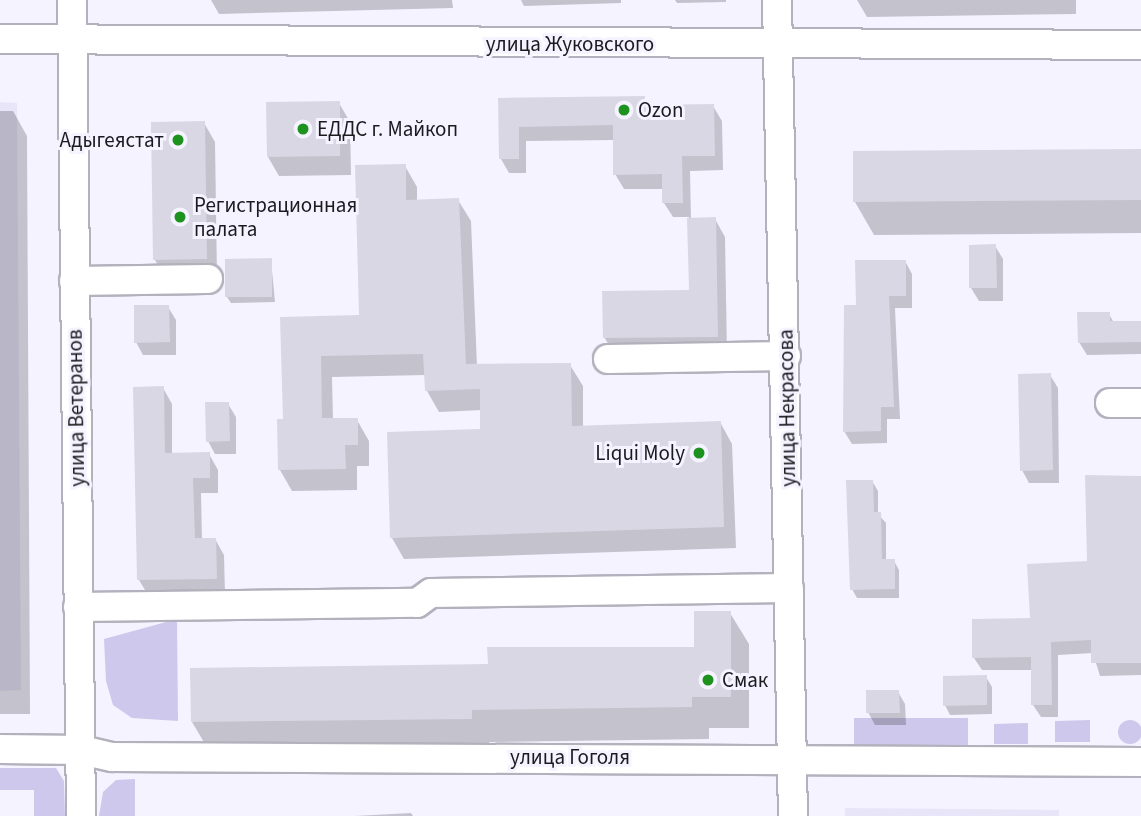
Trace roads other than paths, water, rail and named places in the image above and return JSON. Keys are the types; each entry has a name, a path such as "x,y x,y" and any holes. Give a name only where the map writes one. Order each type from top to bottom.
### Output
{"street":[{"name":"улица Ветеранов","path":"72,0 81,816"},
{"name":"улица Некрасова","path":"778,0 793,816"},
{"name":"улица Жуковского","path":"0,39 1141,45"},
{"path":"74,281 208,279"},
{"path":"608,359 786,356"},
{"path":"1110,403 1141,403"},
{"path":"78,607 418,603 431,593 789,588"},
{"name":"улица Гоголя","path":"0,749 81,750 112,757 1141,762"}],"place":[{"name":"Ozon","path":"624,110"},
{"name":"ЕДДС г. Майкоп","path":"303,129"},
{"name":"Адыгеястат","path":"178,140"},
{"name":"Регистрационная палата","path":"180,217"},
{"name":"Liqui Moly","path":"699,453"},
{"name":"Смак","path":"708,680"}]}
